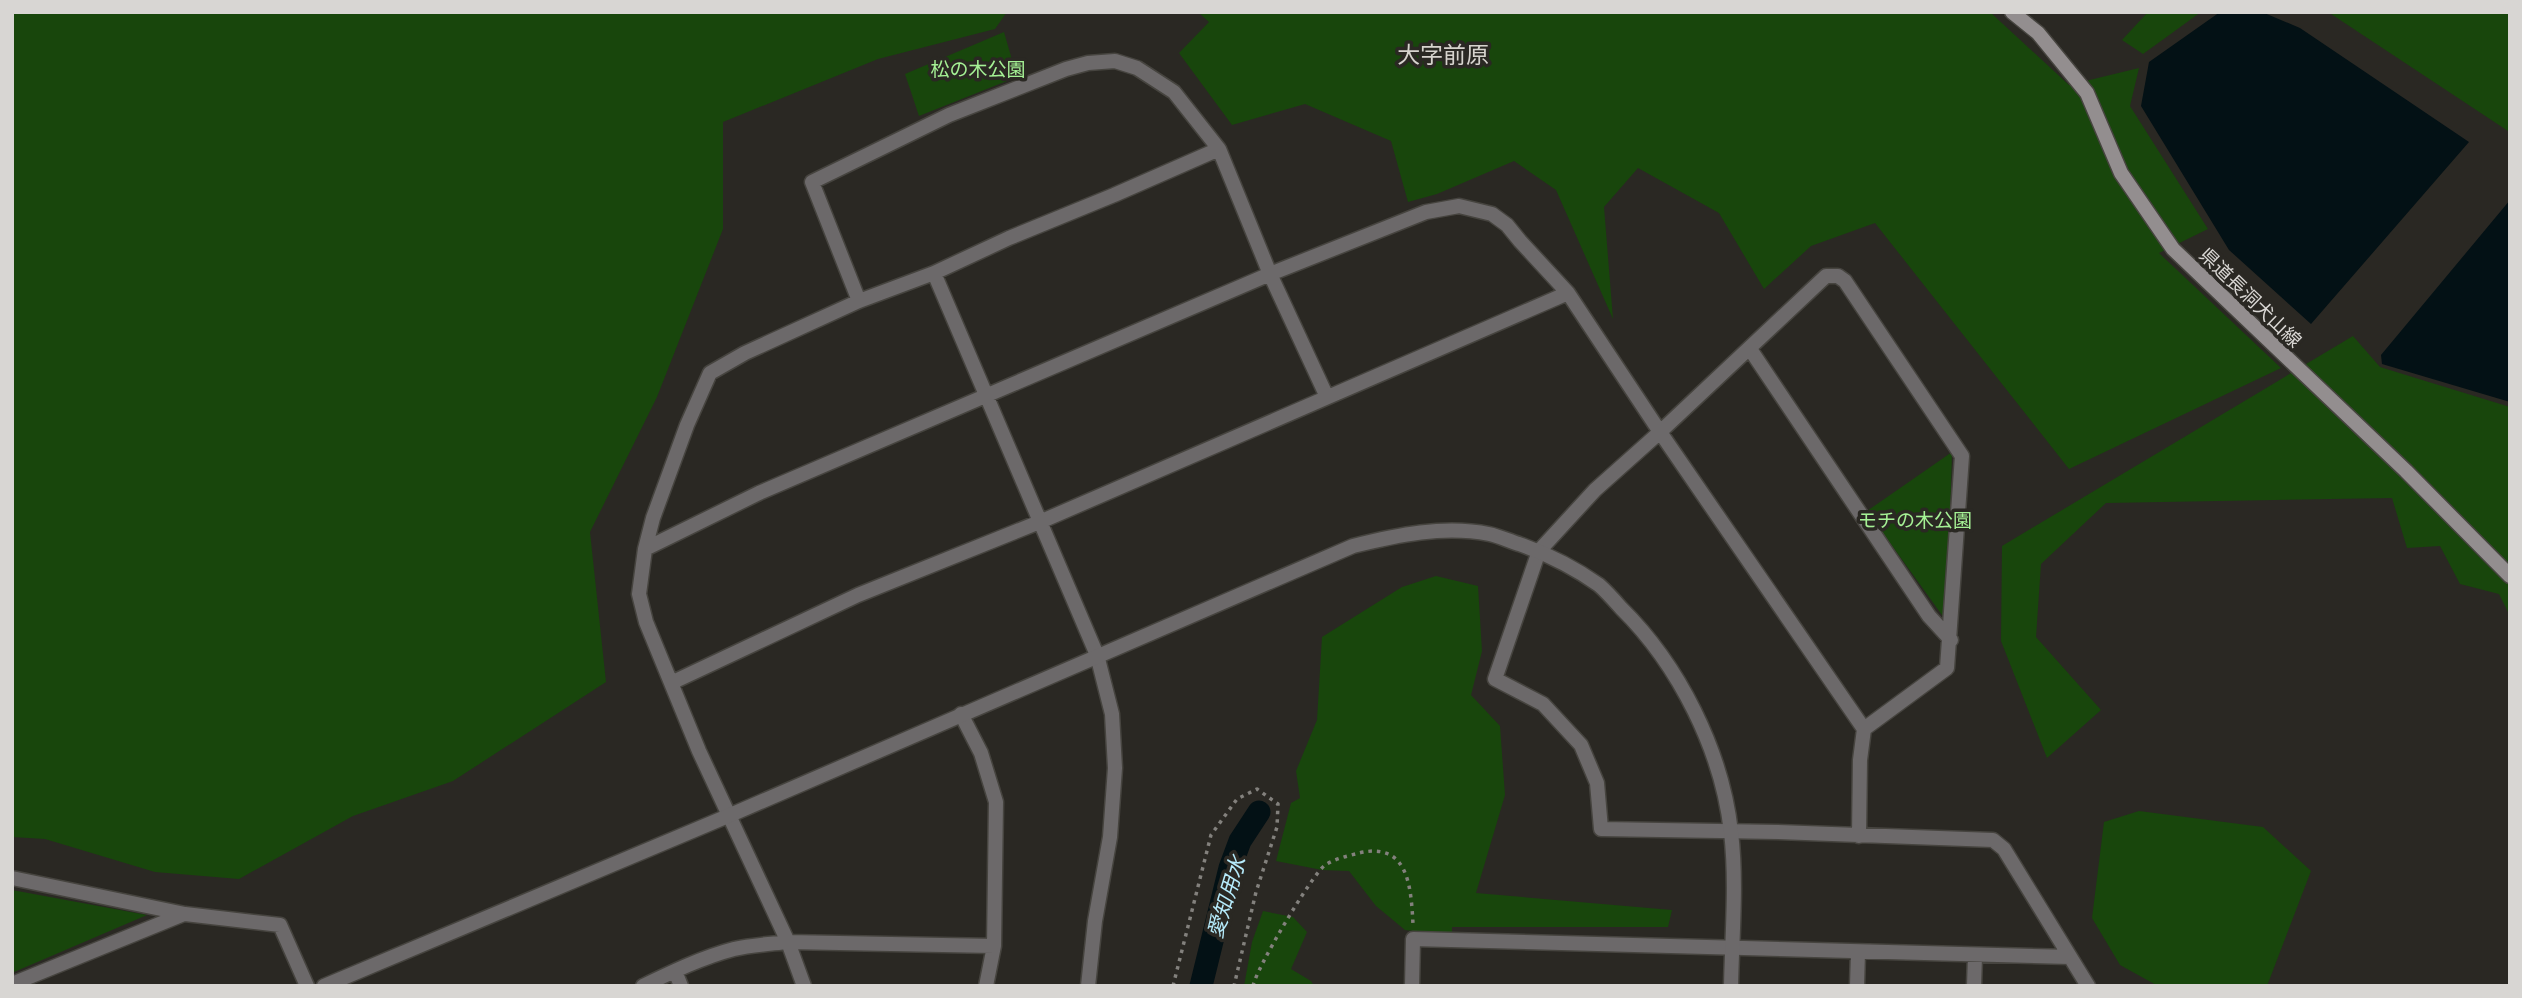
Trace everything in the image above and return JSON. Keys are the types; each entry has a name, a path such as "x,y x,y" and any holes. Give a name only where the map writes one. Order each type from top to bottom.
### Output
{"main road":[{"name":"県道長洞犬山線","path":"2012,12 2038,33 2087,93 2121,173 2173,249 2406,471 2510,576"}],"street":[{"path":"859,301 812,182 949,115 1066,69 1115,61 1137,68 1174,92 1219,149 1270,274 1327,397"},
{"path":"804,986 788,942 728,816 671,683 646,622 639,594 645,549 653,518 687,425 710,373 745,353 859,301 934,273 1009,238 1219,149"},
{"path":"645,549 760,493 1270,274 1426,212 1459,206 1492,214 1507,225 1568,293 1864,729 1860,760 1859,836"},
{"path":"934,273 1097,655 1112,714 1115,768 1110,836 1088,986"},
{"path":"1864,729 1947,668 1962,456 1845,281 1838,276 1826,276 1595,490 1539,551 1495,679 1543,704 1581,745 1597,783 1601,829 1993,840 2004,849 2088,986"},
{"path":"671,683 858,595 1042,522 1568,293"},
{"path":"1750,349 1928,617 1951,640"},
{"path":"324,986 728,816 1353,546 1398,534 1450,530 1490,534 1539,551 1600,586 1639,625 1677,680 1699,720 1715,763 1731,831 1734,897 1731,986"},
{"path":"961,714 981,752 996,802 994,946 986,986"},
{"path":"12,878 185,914 280,925 307,986"},
{"path":"12,984 185,914"},
{"path":"1412,986 1413,939 2070,957"},
{"path":"643,986 734,949 788,942 994,946"},
{"path":"1857,986 1858,952"},
{"path":"1974,986 1975,956"},
{"path":"675,971 681,986"}],"path":[{"path":"1172,986 1211,835 1237,799 1257,789 1278,804 1277,827 1256,892 1234,986"},
{"path":"1253,986 1317,872 1327,863 1352,855 1380,852 1399,862 1409,879 1412,893 1413,939"}],"green space":[{"path":"12,12 1007,12 995,29 878,59 723,122 723,229 657,397 590,532 606,682 453,781 353,816 239,879 155,872 45,839 12,837"},
{"path":"1198,12 1990,12 2069,85 2139,68 2130,106 2208,229 2159,253 2281,368 2069,469 1875,223 1811,246 1764,289 1719,213 1638,168 1604,207 1613,319 1556,190 1514,161 1437,194 1408,202 1391,141 1305,104 1232,125 1179,53 1209,22"},
{"path":"2148,12 2201,12 2143,54 2122,40"},
{"path":"2328,12 2510,12 2510,133 2508,131"},
{"name":"松の木公園","path":"1004,32 1017,77 919,116 905,74"},
{"path":"2353,336 2380,367 2510,407 2510,616 2499,594 2460,584 2440,546 2407,548 2392,498 2106,503 2041,564 2036,637 2101,710 2047,758 2001,641 2002,546"},
{"name":"モチの木公園","path":"1952,452 1947,622 1867,511"},
{"path":"1436,576 1478,586 1482,651 1471,695 1500,726 1505,795 1476,893 1672,910 1668,927 1452,927 1452,935 1405,930 1376,906 1349,871 1322,870 1276,861 1291,803 1300,798 1296,771 1317,720 1322,637 1402,587"},
{"path":"2139,811 2263,827 2311,871 2267,986 2158,986 2120,965 2092,918 2104,822"},
{"path":"12,890 147,915 14,972"},
{"path":"1263,911 1293,917 1307,932 1291,969 1311,981 1314,986 1244,986 1252,942"}],"shaded area":[{"path":"2220,12 2262,12 2300,28 2469,142 2311,324 2229,250 2141,106 2149,62"},
{"path":"2510,200 2510,402 2382,364 2381,355"}],"waterway":[{"name":"愛知用水","path":"1201,986 1230,868 1240,841 1259,812"}],"district":[{"name":"大字前原","path":"1443,54"}]}
